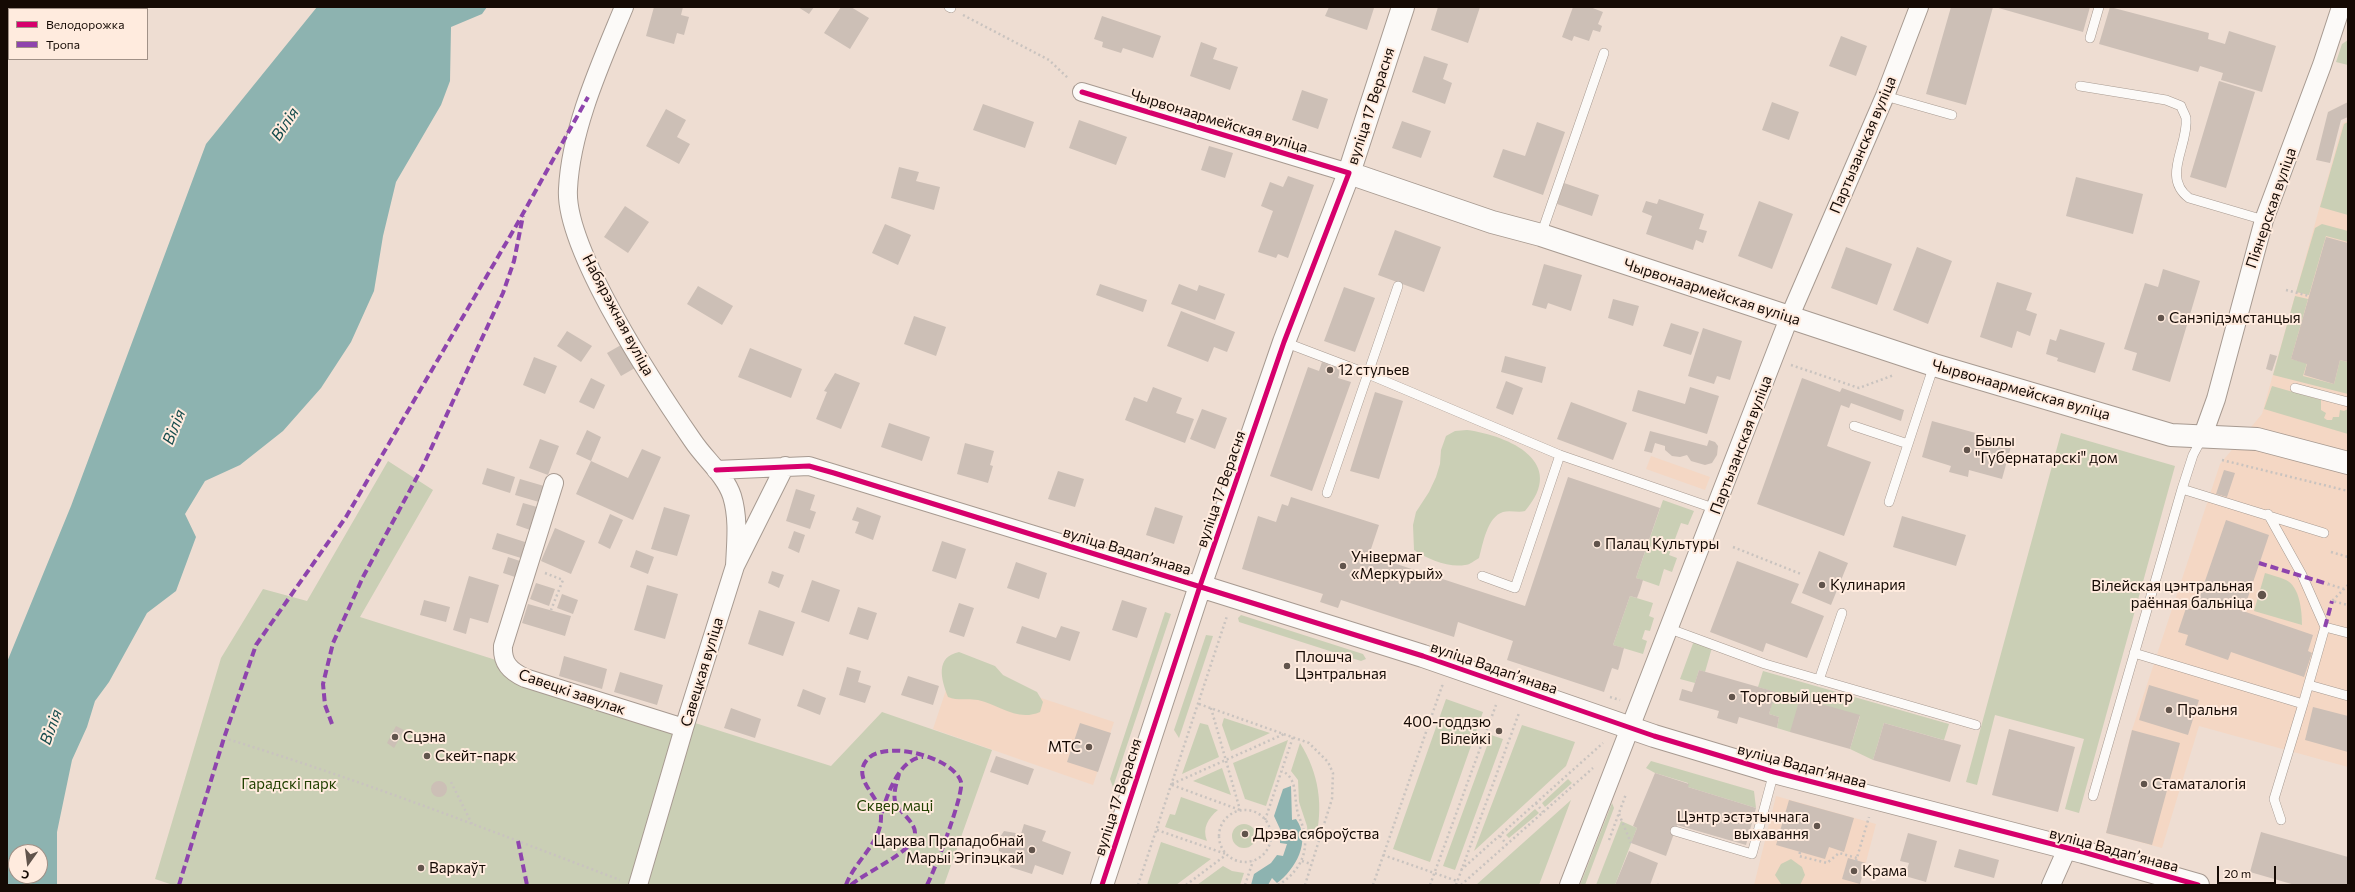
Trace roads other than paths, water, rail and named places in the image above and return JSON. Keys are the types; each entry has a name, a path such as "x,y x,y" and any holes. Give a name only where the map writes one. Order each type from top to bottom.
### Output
{"street":[{"name":"Набярэжная вуліца","path":"624,7 585,108 568,190 571,212 593,275 663,398 700,452 716,470 731,495 735,515 735,566"},
{"name":"вуліца 17 Верасня","path":"1102,885 1200,586 1284,342 1349,173 1403,7"},
{"name":"Партызанская вуліца","path":"1569,885 1790,318 1885,96 1919,7"},
{"name":"Піянерская вуліца","path":"2203,435 2216,399 2264,220 2322,65 2339,8"},
{"name":"Чырвонаармейская вуліца","path":"1082,92 1349,173 1492,222 1541,235 1934,365 2171,434 2257,439 2348,463"},
{"name":"вуліца Вадапʼянава","path":"785,466 809,466 834,473 1200,586 1423,656 1631,728 1774,772 2067,848 2198,885"},
{"path":"716,470 785,466"},
{"name":"Савецкая вуліца","path":"632,884 684,728 735,566 785,466"},
{"name":"Савецкі завулак","path":"554,483 503,646 503,658 512,672 525,678 684,728"},
{"path":"2051,885 2067,848"}],"lane":[{"path":"2090,38 2099,7"},
{"path":"1541,235 1604,53"},
{"path":"2080,86 2166,100 2181,106 2186,118 2176,177 2180,192 2189,198 2264,220"},
{"path":"1885,96 1952,115"},
{"path":"1327,493 1398,286"},
{"path":"1284,342 1368,374 1560,455 1716,508"},
{"path":"1889,502 1934,365"},
{"path":"2295,388 2348,402"},
{"path":"1854,426 1908,444"},
{"path":"2094,796 2182,489 2193,455 2203,435"},
{"path":"1482,576 1515,588 1560,455"},
{"path":"2182,489 2324,532"},
{"path":"2268,514 2302,575 2325,627 2309,686 2274,798 2281,820"},
{"path":"1819,680 1842,613"},
{"path":"2325,627 2348,633"},
{"path":"1670,629 1765,664 1976,725"},
{"path":"2134,653 2303,704"},
{"path":"2309,686 2348,696"},
{"path":"1675,831 1752,854 1774,772"}],"water":[{"name":"Вілія","path":"317,7 487,7 482,14 451,27 450,81 441,105 396,182 383,236 374,291 351,342 321,388 283,431 240,465 205,481 185,514 196,537 176,591 147,613 109,682 95,701 87,727 72,760 57,832 57,885 7,885 7,662 71,506 206,144"},
{"path":"1291,786 1292,820 1296,819 1301,828 1302,836 1302,845 1299,854 1290,871 1277,883 1272,878 1268,885 1251,885 1254,874 1271,863 1277,855 1283,856 1287,844 1280,843 1280,829 1274,816 1283,789"}],"place":[{"name":"Санэпідэмстанцыя","path":"2161,318"},
{"name":"12 стульев","path":"1330,370"},
{"name":"Былы \"Губернатарскі\" дом","path":"1967,450"},
{"name":"Палац Культуры","path":"1597,544"},
{"name":"Універмаг «Меркурый»","path":"1343,566"},
{"name":"Кулинария","path":"1822,585"},
{"name":"Вілейская цэнтральная раённая бальніца","path":"2262,595"},
{"name":"Плошча Цэнтральная","path":"1287,666"},
{"name":"Торговый центр","path":"1732,697"},
{"name":"Пральня","path":"2169,710"},
{"name":"400-годдзю Вілейкі","path":"1499,731"},
{"name":"Сцэна","path":"395,737"},
{"name":"МТС","path":"1089,747"},
{"name":"Скейт-парк","path":"427,756"},
{"name":"Стаматалогія","path":"2144,784"},
{"name":"Цэнтр эстэтычнага выхавання","path":"1817,826"},
{"name":"Дрэва сяброўства","path":"1245,834"},
{"name":"Царква Прападобнай Марыі Эгіпэцкай","path":"1032,850"},
{"name":"Варкаўт","path":"421,868"},
{"name":"Крама","path":"1854,871"}],"park label":[{"name":"Гарадскі парк","path":"289,784"},
{"name":"Сквер маці","path":"895,806"}]}
